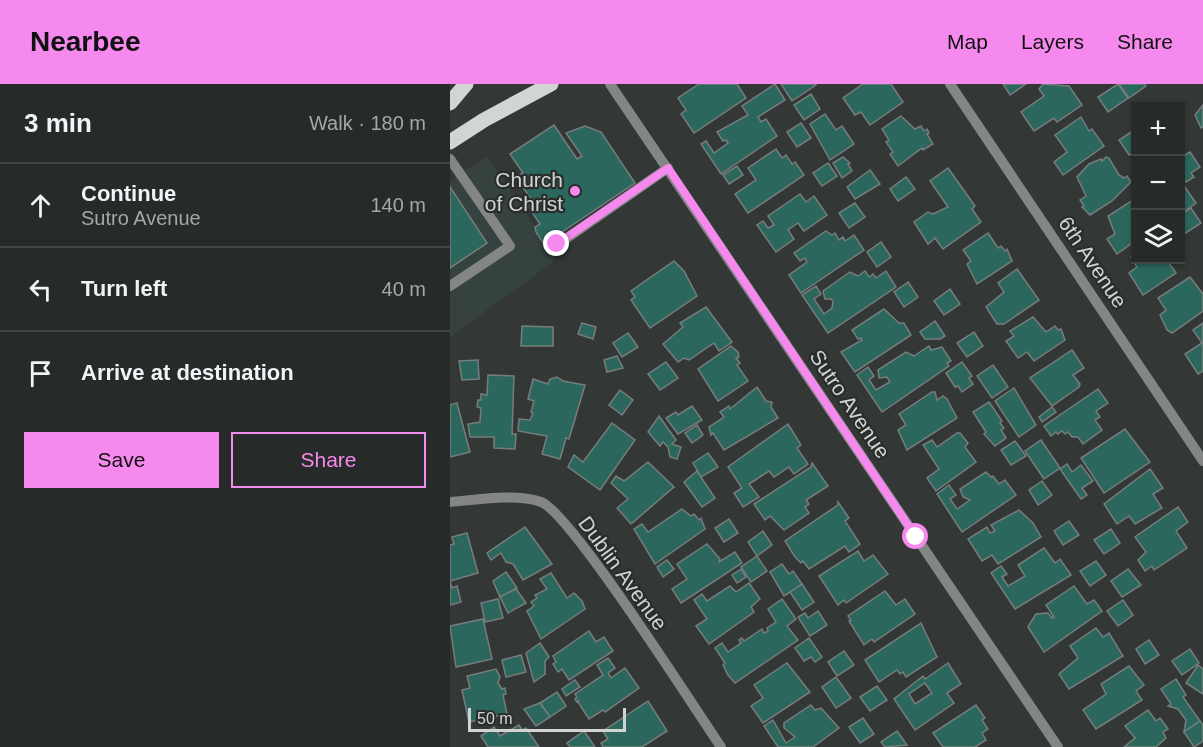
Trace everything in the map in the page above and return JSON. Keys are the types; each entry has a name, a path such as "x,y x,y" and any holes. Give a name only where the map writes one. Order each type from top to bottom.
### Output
{"main road":[{"path":"450,103 466,84"},
{"path":"450,142 484,120 550,84"}],"street":[{"name":"Sutro Avenue","path":"610,84 1058,747"},
{"name":"6th Avenue","path":"951,84 1203,461"},
{"path":"450,159 510,246 450,286"},
{"path":"557,244 668,168"},
{"name":"Dublin Avenue","path":"450,502 499,498 542,502 578,538 721,747"}],"shaded area":[{"path":"487,156 557,259 450,337 450,181"}],"building":[{"path":"699,84 737,84 746,98 694,133 681,114 686,110 678,98"},
{"path":"775,84 785,100 758,117 761,122 766,119 777,136 721,174 701,144 706,141 714,153 728,143 726,140 723,141 717,132 748,115 742,106"},
{"path":"781,84 815,84 816,85 792,101"},
{"path":"863,84 891,84 903,102 870,125 861,112 855,115 843,98"},
{"path":"1003,84 1026,84 1010,95"},
{"path":"1043,84 1069,86 1082,105 1057,122 1054,118 1034,131 1021,112 1044,96 1039,89"},
{"path":"1118,84 1128,98 1108,112 1098,97"},
{"path":"1119,84 1145,84 1146,86 1129,98"},
{"path":"811,94 820,109 804,120 794,105"},
{"path":"1203,105 1203,127 1201,128 1195,115"},
{"path":"825,114 836,130 842,126 854,144 830,160 810,124"},
{"path":"901,116 915,129 921,126 924,131 927,129 929,133 927,134 933,144 923,150 922,148 898,166 890,154 893,152 886,142 889,140 882,129"},
{"path":"1081,117 1089,131 1092,129 1104,146 1063,175 1054,162 1067,152 1055,135"},
{"path":"801,123 811,138 797,147 787,132"},
{"name":"Church of Christ","path":"554,125 577,159 582,156 566,133 585,126 601,132 635,183 544,244 535,227 540,224 526,203 531,199 516,177 523,173 510,154"},
{"path":"1131,132 1131,154 1129,155 1119,140"},
{"path":"776,149 782,158 786,155 792,164 795,162 804,175 748,213 735,194 756,180 748,168"},
{"path":"1190,152 1200,167 1191,173 1194,177 1186,182 1185,181 1185,155"},
{"path":"843,157 850,163 848,164 852,171 842,178 833,163"},
{"path":"1106,157 1109,158 1119,175 1124,178 1127,176 1131,182 1112,201 1090,215 1082,207 1084,206 1080,200 1086,196 1077,177 1089,164 1101,159 1102,161"},
{"path":"828,163 837,176 822,186 813,173"},
{"path":"737,166 743,175 729,184 723,175"},
{"path":"948,168 975,206 972,209 981,222 943,249 935,238 928,244 914,222 928,212 933,214 948,207 930,181"},
{"path":"870,170 880,184 855,199 847,187"},
{"path":"906,177 915,189 898,201 890,189"},
{"path":"450,187 487,243 450,268"},
{"path":"1185,187 1196,203 1185,211"},
{"path":"800,194 806,202 814,196 827,215 804,231 798,223 788,230 794,239 776,252 757,225 763,221 768,228 774,225 768,216"},
{"path":"1131,201 1131,244 1117,254 1107,239 1115,234 1108,216"},
{"path":"855,203 865,217 849,228 839,213"},
{"path":"1191,208 1201,223 1185,233 1185,212"},
{"path":"826,231 832,235 835,233 839,240 843,237 845,241 854,235 864,250 801,293 789,275 807,262 805,258 800,261 794,253"},
{"path":"988,233 998,248 1001,246 1005,251 1007,249 1012,261 977,284 967,264 971,261 963,250"},
{"path":"881,242 891,257 877,267 867,252"},
{"path":"674,261 684,271 697,296 650,328 631,300 635,297 631,291"},
{"path":"1135,264 1170,264 1176,273 1143,295 1129,273 1137,267"},
{"path":"1017,269 1039,300 1004,324 997,324 986,307 1004,292 998,283"},
{"path":"865,271 869,277 873,274 876,278 886,271 896,287 828,333 802,295 816,286 821,294 814,299 824,314 832,308 833,301 825,299 823,291 850,272 858,276"},
{"path":"1190,277 1203,294 1203,311 1172,333 1167,330 1160,315 1166,310 1158,298"},
{"path":"908,282 918,297 904,307 894,292"},
{"path":"950,289 960,304 944,315 934,301"},
{"path":"706,307 732,342 719,351 714,343 689,360 684,358 678,362 663,344 683,327 680,323"},
{"path":"884,309 899,323 904,323 911,335 855,372 841,352 862,340 858,339 852,330"},
{"path":"1033,317 1046,332 1055,326 1058,330 1061,329 1065,340 1034,361 1027,352 1018,358 1006,341 1014,336 1010,331"},
{"path":"935,321 945,336 940,339 925,339 920,332"},
{"path":"582,323 596,327 593,339 578,334"},
{"path":"1203,323 1203,371 1198,374 1185,354 1202,343 1193,330"},
{"path":"522,326 553,327 553,346 521,346"},
{"path":"974,332 983,346 967,357 957,343"},
{"path":"628,333 638,347 622,357 613,343"},
{"path":"731,346 738,352 739,357 736,358 740,363 737,365 748,381 718,401 698,369"},
{"path":"929,346 931,350 942,347 951,361 947,363 949,366 882,412 857,375 868,367 874,376 869,380 876,390 890,382 887,377 879,378 878,370 906,352 914,356"},
{"path":"1072,350 1084,368 1073,375 1080,384 1079,387 1052,406 1030,378"},
{"path":"617,356 623,368 607,372 604,360"},
{"path":"478,360 479,379 462,380 459,361"},
{"path":"666,362 678,378 660,390 648,374"},
{"path":"962,362 972,376 969,378 973,384 962,392 958,386 955,387 946,373"},
{"path":"993,365 1008,387 992,398 977,376"},
{"path":"488,375 514,376 512,434 516,434 515,449 494,448 494,437 470,437 468,424 480,422 481,408 477,407 478,400 481,400 481,394 487,395"},
{"path":"557,377 563,381 585,385 569,439 566,438 560,459 542,454 547,436 518,431 519,419 530,420 533,413 531,412 534,401 528,399 533,379 548,384 550,379"},
{"path":"757,387 766,401 772,402 771,407 778,418 724,450 713,433 711,435 709,427 724,417 720,412 729,406 730,409"},
{"path":"1014,388 1036,425 1019,437 995,401"},
{"path":"1098,389 1108,403 1096,411 1100,417 1095,420 1102,430 1083,444 1078,437 1072,437 1068,432 1065,434 1062,431 1058,434 1056,432 1051,436 1044,426"},
{"path":"620,390 633,400 622,415 609,405"},
{"path":"935,392 937,400 943,396 947,399 957,418 907,450 898,430 906,425 899,414"},
{"path":"989,402 1002,421 1000,423 1004,428 1001,430 1006,438 995,446 984,434 986,432 973,412"},
{"path":"457,403 470,452 450,457 450,405"},
{"path":"692,406 702,420 678,434 666,418 676,412 678,415"},
{"path":"1052,407 1056,412 1042,422 1039,417"},
{"path":"659,416 676,440 672,444 681,447 677,459 670,457 668,447 663,442 660,446 648,432"},
{"path":"612,423 635,440 600,490 568,467 574,455 583,462"},
{"path":"788,424 801,445 797,448 808,464 794,474 789,467 774,477 769,471 749,484 759,497 743,507 734,493 742,488 728,467"},
{"path":"697,425 703,435 692,443 685,433"},
{"path":"1125,429 1150,462 1104,493 1081,458"},
{"path":"960,433 968,443 965,447 976,462 936,491 927,478 939,469 923,445 932,440 937,447"},
{"path":"1041,440 1060,468 1044,479 1025,451"},
{"path":"1015,441 1026,456 1011,465 1001,450"},
{"path":"708,453 718,467 701,477 693,463"},
{"path":"648,462 674,487 631,524 617,508 628,499 611,483 616,476 624,481"},
{"path":"812,463 828,486 806,500 809,504 805,507 809,513 784,530 770,516 765,520 754,504 811,467"},
{"path":"1067,464 1072,472 1081,465 1093,481 1082,488 1087,495 1081,499 1060,469"},
{"path":"1150,469 1163,488 1153,494 1162,508 1135,524 1129,516 1117,524 1104,504"},
{"path":"697,471 715,498 702,507 684,482"},
{"path":"986,472 991,477 993,476 999,484 1005,480 1016,495 962,532 937,494 949,485 956,495 950,499 957,509 970,500 963,497 960,489"},
{"path":"1042,481 1052,495 1038,505 1029,490"},
{"path":"838,502 849,518 845,521 860,544 849,552 845,546 809,569 803,561 801,563 795,557 785,541 838,505"},
{"path":"1178,507 1188,522 1176,531 1187,548 1154,570 1152,566 1145,571 1138,560 1146,552 1135,537"},
{"path":"682,509 691,516 694,514 699,520 701,518 705,529 655,564 634,529 642,524 648,532"},
{"path":"1019,510 1033,523 1041,537 998,564 992,555 982,561 968,539 987,527 990,533 995,531 991,525"},
{"path":"729,519 738,533 724,542 715,528"},
{"path":"1069,521 1079,535 1063,545 1054,531"},
{"path":"525,527 552,564 523,580 513,564 506,562 501,553 491,560 487,553"},
{"path":"1111,529 1120,543 1104,554 1094,540"},
{"path":"763,531 772,545 757,556 748,542"},
{"path":"467,533 478,573 450,581 450,545 454,544 452,537"},
{"path":"707,544 720,559 719,562 735,552 742,563 681,603 672,589 687,579 677,564"},
{"path":"1044,548 1055,563 1060,559 1071,575 1015,609 991,573 1001,566 1007,574 1002,577 1008,586 1025,576 1018,565"},
{"path":"858,551 864,561 873,555 888,574 846,603 844,600 838,605 819,576"},
{"path":"757,556 767,571 751,582 741,567"},
{"path":"667,560 674,569 663,577 657,567"},
{"path":"1096,561 1106,575 1090,586 1080,571"},
{"path":"782,564 789,574 793,571 802,584 784,596 770,572"},
{"path":"741,569 746,577 737,583 732,575"},
{"path":"1128,569 1141,585 1122,597 1111,581"},
{"path":"506,572 517,588 500,597 493,581"},
{"path":"551,573 567,598 574,593 582,601 585,609 541,639 527,611 534,606 531,602 537,598 535,595 547,589 540,579"},
{"path":"450,581 452,588 457,586 461,602 450,605"},
{"path":"749,583 760,599 751,607 754,612 709,644 696,626 707,619 694,600 702,594 707,601 730,586 736,592"},
{"path":"802,584 814,602 802,610 790,592"},
{"path":"1074,586 1087,604 1094,600 1102,611 1044,652 1028,627 1036,614 1048,613 1052,618 1054,617 1046,605"},
{"path":"516,589 526,603 508,613 500,597"},
{"path":"885,591 896,605 905,599 915,614 874,642 872,639 864,645 848,616"},
{"path":"498,599 503,618 485,622 481,603"},
{"path":"782,599 796,619 787,626 798,640 735,683 728,675 723,665 725,663 715,648 722,643 728,652 741,643 739,640 742,638 744,641 762,629 764,633 768,631 767,628 776,622 768,609"},
{"path":"1123,600 1133,615 1118,626 1107,611"},
{"path":"818,611 827,625 810,636 798,617 805,613 808,618"},
{"path":"483,619 492,659 456,667 450,626"},
{"path":"921,623 937,657 906,677 903,672 900,674 897,670 879,682 865,660"},
{"path":"1096,628 1103,637 1109,633 1123,656 1069,689 1059,674 1078,658 1070,646"},
{"path":"589,631 596,642 604,637 613,651 569,680 562,669 558,672 553,664 556,662 553,656"},
{"path":"809,638 822,657 815,662 811,657 804,661 795,648"},
{"path":"1149,640 1159,655 1145,664 1136,649"},
{"path":"540,643 549,657 545,661 545,674 534,682 526,653"},
{"path":"1190,649 1199,663 1182,675 1172,661"},
{"path":"844,651 854,665 837,676 828,662"},
{"path":"521,655 526,672 506,677 502,660"},
{"path":"608,658 615,668 608,673 611,678 625,668 639,688 605,712 603,710 589,719 578,702 579,700 577,702 575,699 577,697 575,694 603,675 597,665"},
{"path":"787,663 810,692 763,723 751,706 763,698 754,685"},
{"path":"948,663 961,684 947,693 954,703 915,730 894,699 923,676 925,679","holes":["925,683 932,693 915,704 909,694"]},
{"path":"1198,665 1203,669 1203,694 1186,683"},
{"path":"1129,666 1144,685 1136,691 1142,700 1096,729 1083,710 1106,694 1101,684"},
{"path":"496,669 500,677 498,683 502,689 505,688 506,694 503,695 507,714 469,722 462,690 470,688 467,676"},
{"path":"836,677 851,698 836,708 822,687"},
{"path":"1176,679 1186,695 1183,697 1200,721 1184,732 1186,720 1178,709 1168,706 1171,704 1161,689"},
{"path":"575,680 580,687 566,696 562,689"},
{"path":"877,686 887,700 870,711 860,697"},
{"path":"557,692 566,706 550,717 540,703"},
{"path":"648,701 667,731 642,747 603,747 601,743 608,739 603,731"},
{"path":"540,703 550,717 536,726 524,709"},
{"path":"811,705 815,710 821,708 839,728 813,747 778,747 764,726 773,720 786,743 795,737 784,728 784,723"},
{"path":"976,705 985,718 982,720 988,729 982,733 986,740 975,747 943,747 933,733"},
{"path":"1148,710 1156,721 1160,718 1168,729 1163,732 1166,738 1156,747 1124,747 1135,738 1125,726"},
{"path":"863,718 874,734 860,743 849,727"},
{"path":"1200,721 1203,725 1203,741 1194,747 1184,732"},
{"path":"519,725 522,730 526,728 539,747 488,747 481,736 494,727 500,736"},
{"path":"584,731 595,747 570,747 567,743"},
{"path":"897,731 907,745 885,747 881,742"}],"place":[{"name":"Church of Christ","path":"575,191"}],"route":[{"path":"557,244 668,168 916,537"}]}
